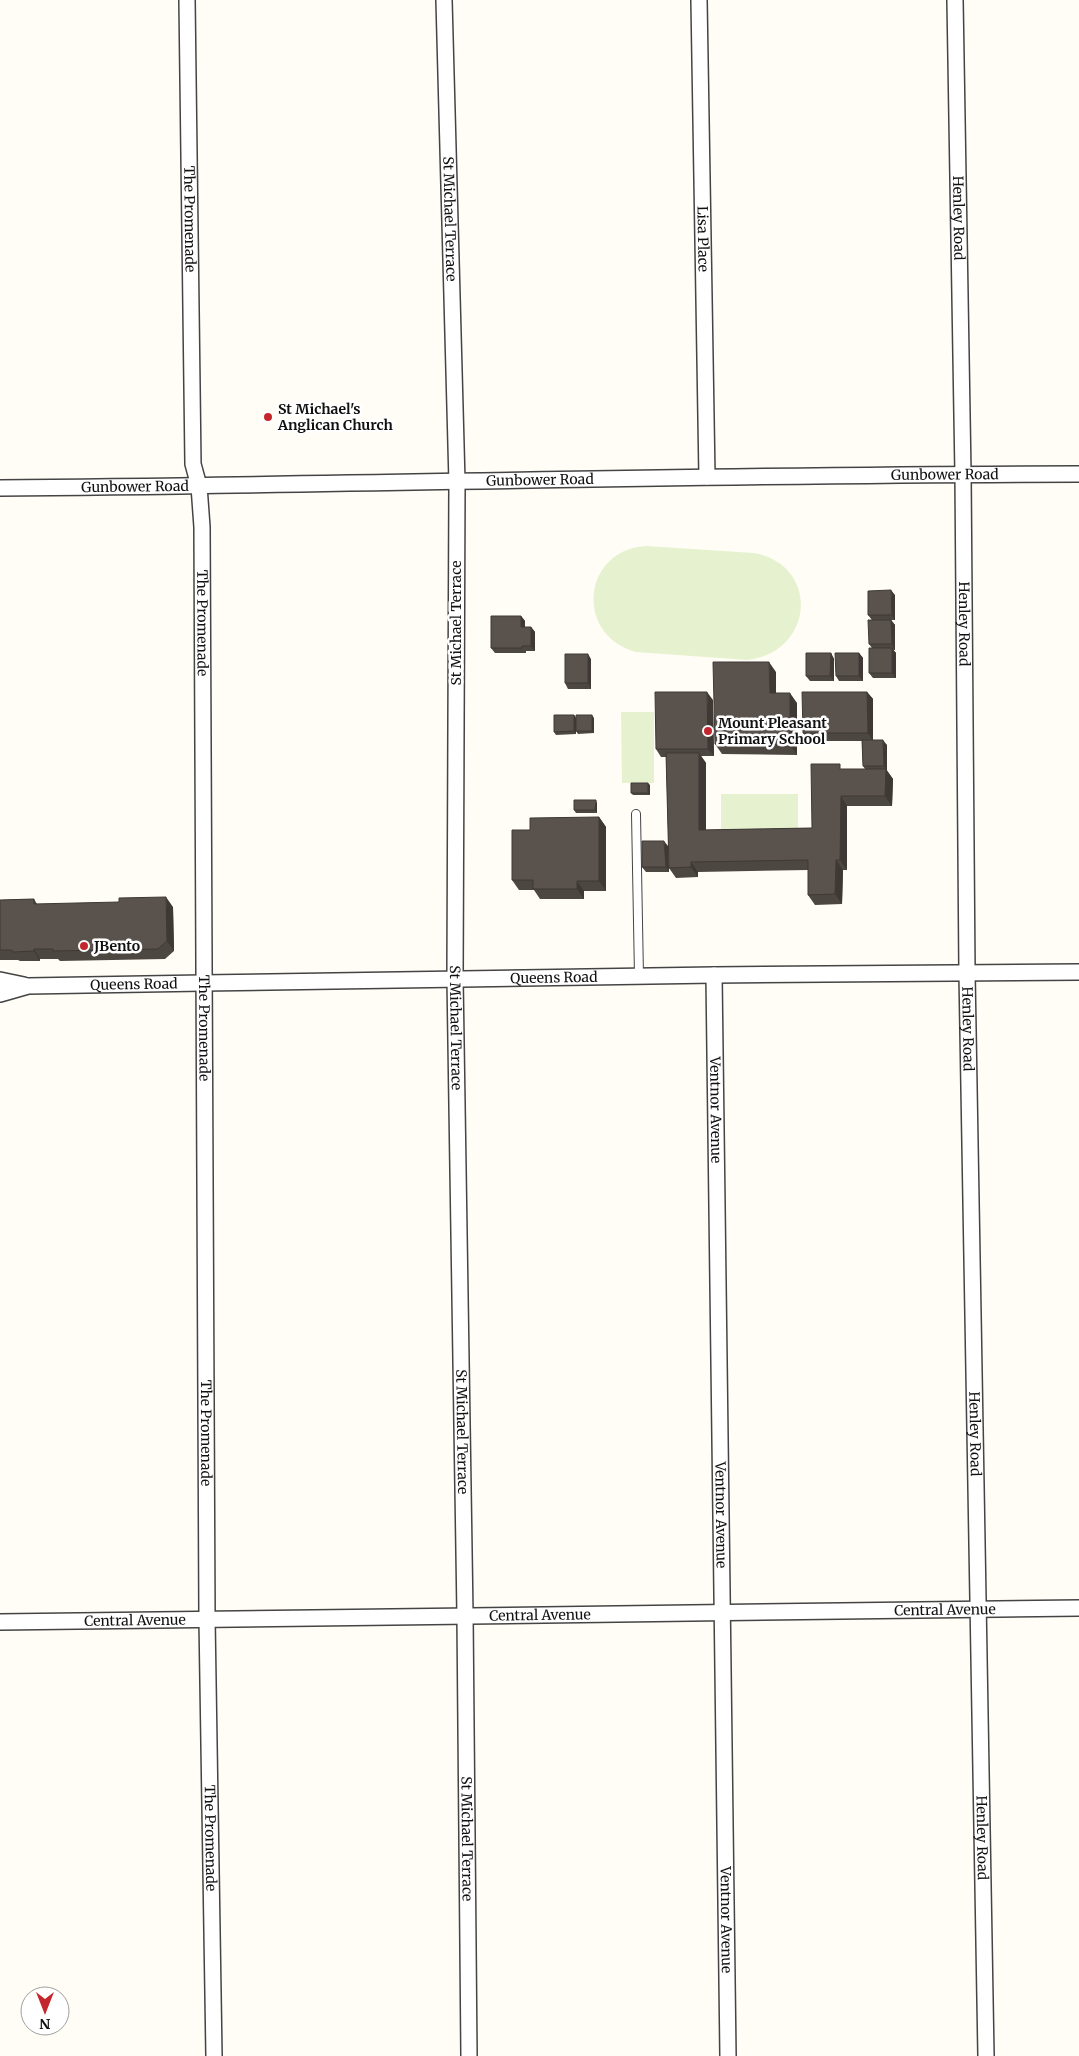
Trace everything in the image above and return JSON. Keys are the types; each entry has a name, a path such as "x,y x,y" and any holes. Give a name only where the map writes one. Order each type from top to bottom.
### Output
{"street":[{"name":"The Promenade","path":"187,0 193,464 199,486 202,527 207,1619 214,2056"},
{"name":"St Michael Terrace","path":"444,0 457,482 455,978 465,1615 469,2056"},
{"name":"Lisa Place","path":"699,0 707,477"},
{"name":"Henley Road","path":"955,0 963,474 967,973 986,2056"},
{"name":"Gunbower Road","path":"0,488 707,477 1079,474"},
{"name":"Queens Road","path":"0,980 28,986 455,978 1079,972"},
{"name":"Ventnor Avenue","path":"714,975 728,2056"},
{"name":"Queens Road","path":"0,994 28,986"},
{"name":"Central Avenue","path":"0,1622 1079,1608"}],"lane":[{"path":"636,814 639,976"}],"green space":[{"path":"646,546 754,553 776,561 791,574 799,590 801,608 796,626 786,642 769,654 747,660 636,652 616,643 602,629 595,612 594,594 598,577 609,562 625,551"},
{"path":"621,712 654,712 654,783 622,783"},
{"path":"721,794 798,794 798,832 721,833"}],"building":[{"path":"891,590 892,615 868,615 868,591"},
{"path":"491,616 521,616 521,627 531,627 531,646 522,646 522,648 491,648"},
{"path":"868,620 891,620 892,644 869,644"},
{"path":"869,648 892,648 892,673 869,673"},
{"path":"806,653 831,653 830,676 806,676"},
{"path":"835,653 859,653 859,676 836,676"},
{"path":"565,654 588,654 588,683 565,683"},
{"path":"713,662 769,662 770,693 790,693 790,745 715,744"},
{"path":"655,692 707,692 708,749 656,749"},
{"path":"802,692 867,692 868,733 803,733"},
{"path":"554,715 574,715 574,731 554,732"},
{"path":"576,715 592,715 592,731 576,731"},
{"path":"862,740 883,740 884,766 863,766"},
{"path":"666,753 699,753 699,830 812,828 811,764 840,764 840,769 886,769 885,796 841,796 840,860 836,860 835,894 808,895 808,860 691,862 691,867 669,868"},
{"path":"631,783 648,783 648,793 631,793"},
{"path":"574,800 596,800 595,810 574,810"},
{"path":"599,817 599,881 577,881 577,889 533,889 533,880 512,880 512,830 530,830 530,818"},
{"path":"642,841 664,841 666,867 642,867"},
{"path":"166,897 167,941 158,949 53,951 53,949 34,949 34,951 13,952 12,950 0,950 0,900 34,899 34,904 119,902 119,898"}],"place":[{"name":"St Michael's Anglican Church","path":"268,417"},
{"name":"Mount Pleasant Primary School","path":"708,731"},
{"name":"JBento","path":"84,946"}]}
